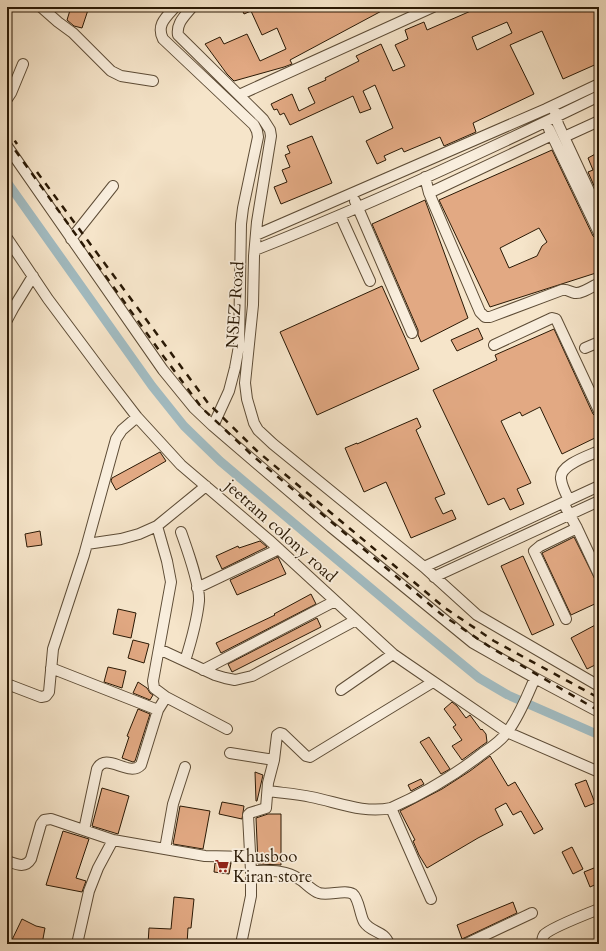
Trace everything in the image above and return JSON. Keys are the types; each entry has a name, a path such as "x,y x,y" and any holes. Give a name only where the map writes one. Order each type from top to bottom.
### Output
{"street":[{"path":"42,7 58,22 73,33 111,71 121,76 153,81"},
{"path":"175,7 163,21 160,34 163,39 254,125 258,137 242,217 239,346 236,368 229,391 213,426"},
{"name":"NSEZ Road","path":"192,7 179,25 177,29 178,35 263,119 270,130 271,136 254,250 253,305 245,383 247,399 258,430 279,449 424,567 477,615 599,686"},
{"path":"239,95 433,7"},
{"path":"7,99 11,94 23,64"},
{"path":"256,235 553,106 599,84"},
{"path":"254,250 358,207 546,122 599,96"},
{"path":"553,106 558,124 599,212"},
{"path":"564,137 599,121"},
{"path":"546,122 599,233"},
{"path":"429,193 552,135"},
{"path":"7,146 163,370 194,408 213,426 332,527 473,643 533,682 599,712"},
{"path":"425,177 429,193 480,312 485,317 490,317 562,290 576,293 599,282"},
{"path":"71,239 112,186"},
{"path":"352,194 412,333"},
{"path":"340,215 370,282"},
{"name":"jeetram colony road","path":"7,238 70,328 137,417 181,465 279,549 393,654 507,732 599,772"},
{"path":"7,320 33,276"},
{"path":"494,345 552,318 556,319 599,411"},
{"path":"585,348 599,342"},
{"path":"7,684 41,697 46,696 49,692 53,649 87,544 116,439 122,430 137,417"},
{"path":"599,451 569,466 561,474 569,514 599,575"},
{"path":"87,544 133,536 157,526 206,486"},
{"path":"424,567 599,486"},
{"path":"434,577 599,500"},
{"path":"157,526 167,561 171,582 170,595 153,681 154,688 166,697 227,729"},
{"path":"566,619 534,551 540,546 577,528"},
{"path":"181,532 198,588 199,600 192,639 185,661"},
{"path":"198,588 279,549"},
{"path":"203,670 335,601"},
{"path":"159,649 215,675 235,680 252,676 356,620"},
{"path":"341,690 393,654"},
{"path":"51,668 158,710"},
{"path":"241,944 251,896 248,815 266,808 268,783 274,760 277,735 280,733 283,734 306,756 310,757 433,682"},
{"path":"268,791 311,797 359,808 382,810 391,808 462,770 493,746 507,732 515,721 533,682"},
{"path":"84,830 97,769 100,764 103,762 108,762 133,769 138,768 141,765 158,710 166,697"},
{"path":"230,753 274,760"},
{"path":"165,849 173,804 185,767"},
{"path":"391,808 431,899"},
{"path":"7,861 24,865 28,863 41,824 44,820 51,819 113,840 206,856 250,857"},
{"path":"77,944 89,891 98,868 113,840"},
{"path":"251,871 278,871 292,874 318,892 327,894 353,894 356,898 364,922 367,926 385,936 389,944"},
{"path":"542,944 544,935 599,908"},
{"path":"466,944 532,914"}],"building":[{"path":"71,7 89,7 82,28 74,26 67,20"},
{"path":"241,7 389,7 290,60 292,64 234,81 205,44 220,37 224,44 247,34 260,61 286,49 277,28 262,35 251,11 244,14"},
{"path":"480,7 599,7 599,63 563,79 542,31 510,45 534,94 473,123 476,132 444,146 440,137 404,152 402,148 384,156 386,160 377,164 366,141 393,128 375,85 363,91 371,109 360,113 353,96 290,125 284,113 280,115 277,109 274,110 271,104 292,94 299,111 315,103 308,88 326,80 325,78 359,61 356,56 381,44 393,71 405,66 395,45 408,39 405,30 424,22 427,30","holes":["507,22 512,33 477,50 472,37"]},
{"path":"312,136 332,183 281,204 274,187 287,182 282,170 290,167 285,155 290,153 287,146"},
{"path":"552,150 593,236 599,243 599,272 490,307 439,200","holes":["539,228 547,242 542,246 537,256 509,268 500,248"]},
{"path":"599,152 599,197 588,172 593,170 588,158"},
{"path":"425,200 468,318 421,342 418,335 418,330 372,224"},
{"path":"382,286 419,369 317,415 280,332"},
{"path":"478,328 483,339 457,351 451,340"},
{"path":"554,329 593,414 599,422 599,436 562,454 540,407 522,416 520,412 501,421 531,483 517,489 524,504 510,510 504,498 488,505 433,390 497,360 495,355"},
{"path":"417,418 421,427 416,430 445,494 435,498 443,514 452,510 456,519 411,538 386,482 364,492 345,448"},
{"path":"160,452 166,461 116,490 111,481 112,478"},
{"path":"40,531 42,545 27,547 25,534"},
{"path":"574,537 599,587 599,602 571,615 542,553"},
{"path":"260,541 267,547 222,569 216,556 238,546 239,548"},
{"path":"523,556 554,625 532,635 501,566"},
{"path":"278,557 286,574 237,595 230,580"},
{"path":"311,594 316,604 221,653 216,643 275,615 274,614"},
{"path":"118,609 136,613 131,638 113,634"},
{"path":"317,618 321,627 232,672 228,664"},
{"path":"599,623 599,663 587,669 571,638"},
{"path":"133,640 149,644 144,663 128,658"},
{"path":"108,667 126,671 122,688 104,682"},
{"path":"138,682 147,688 153,695 150,700 133,693"},
{"path":"452,702 466,718 470,715 481,730 482,729 486,734 487,742 462,760 452,746 462,740 453,727 456,725 444,709"},
{"path":"138,709 150,714 135,761 133,762 122,758 129,737 127,736"},
{"path":"429,737 450,769 441,774 420,742"},
{"path":"490,756 508,786 515,782 543,829 534,834 521,811 513,815 506,803 495,809 503,825 427,868 419,855 413,841 415,840 400,811 442,789"},
{"path":"255,772 263,775 257,801 256,801"},
{"path":"421,779 424,784 411,791 408,785"},
{"path":"586,780 595,803 585,807 575,784"},
{"path":"102,788 129,796 118,834 92,826"},
{"path":"222,802 244,806 242,819 219,814"},
{"path":"180,806 210,811 203,849 173,844"},
{"path":"268,814 281,814 281,865 258,864 256,818"},
{"path":"63,831 89,839 76,878 86,881 82,892 46,885"},
{"path":"572,847 583,869 573,874 562,852"},
{"name":"Khusboo Kiran store","path":"215,863 231,863 229,874 214,872"},
{"path":"599,866 599,883 590,887 584,872"},
{"path":"174,897 194,899 191,928 188,928 187,944 148,944 149,928 171,929"},
{"path":"513,902 517,913 462,939 457,925"},
{"path":"22,919 36,926 45,928 42,944 10,944"}],"waterway":[{"path":"7,182 152,386 184,426 220,461 479,678 508,695 599,735"}],"railway":[{"path":"7,129 17,144"},
{"path":"7,139 202,408 253,456 441,614 490,647 599,711"},
{"path":"37,172 208,403 257,451 445,608 494,641 599,698"}],"place":[{"name":"Khusboo Kiran store","path":"222,866"}]}
